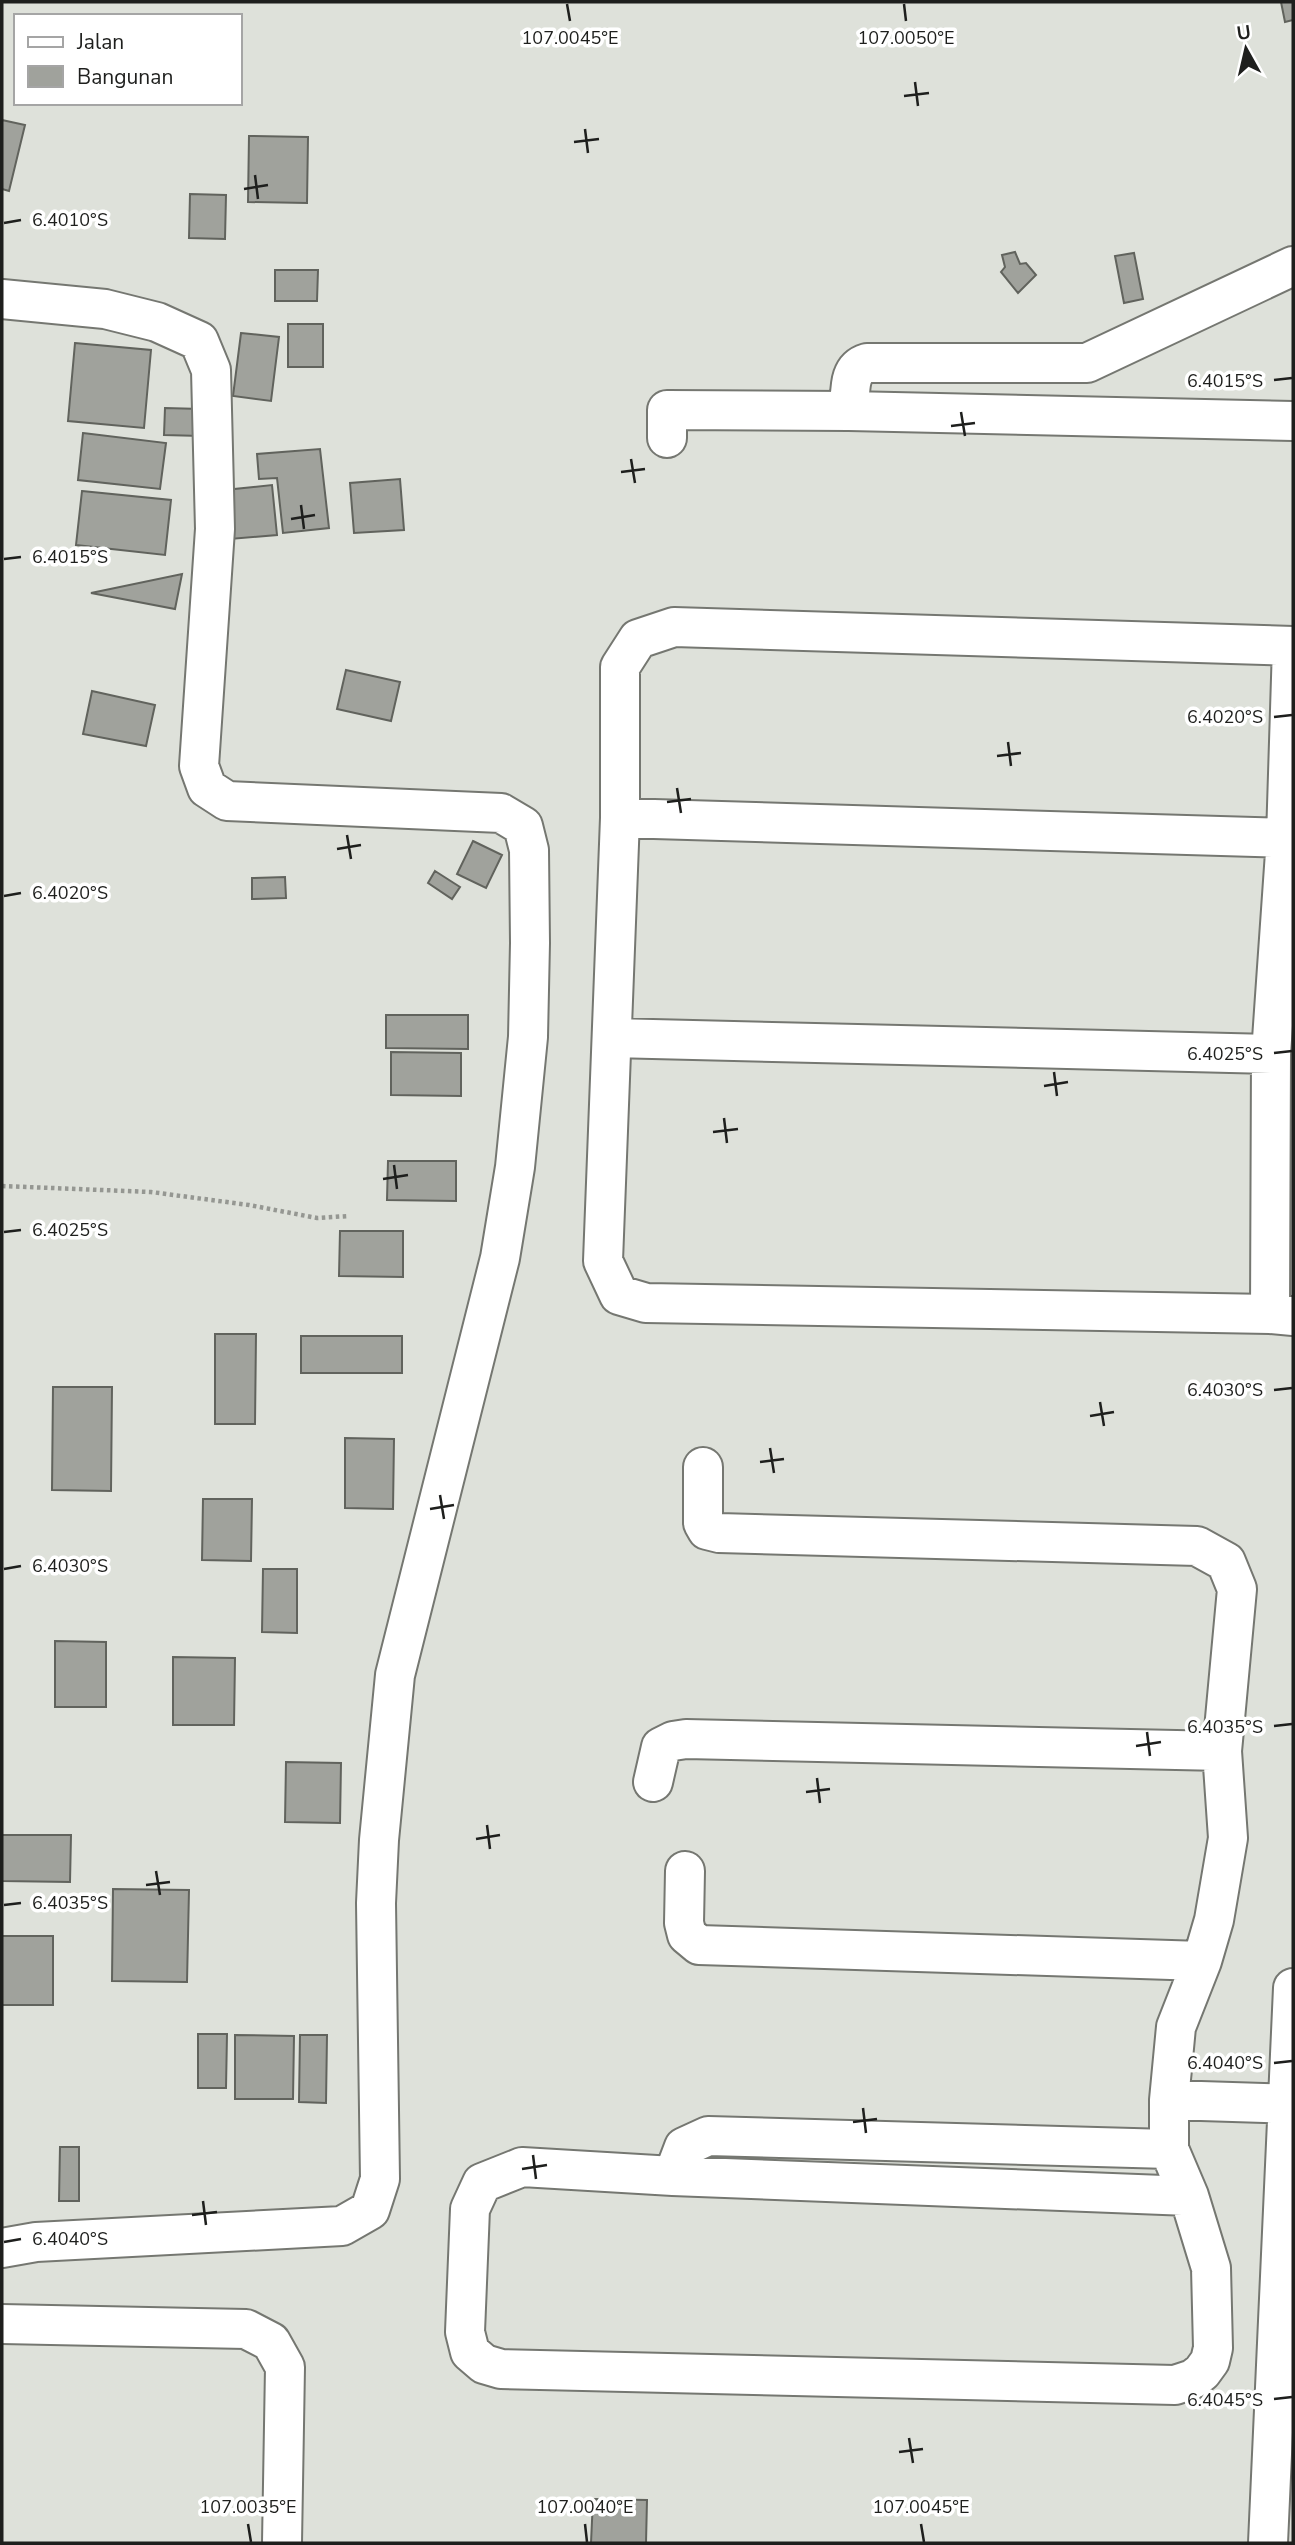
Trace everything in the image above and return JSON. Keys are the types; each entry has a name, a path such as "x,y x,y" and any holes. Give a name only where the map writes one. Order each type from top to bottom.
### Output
{"street":[{"path":"849,411 853,372 859,365 1087,363 1293,266"},
{"path":"2,299 104,309 157,322 199,341 211,370 215,529 199,766 207,788 228,801 501,813 523,826 529,850 530,943 527,1050 514,1167 500,1258 396,1675 379,1840 376,1903 380,2179 370,2210 342,2226 36,2242 2,2248"},
{"path":"1087,363 1088,415"},
{"path":"667,438 667,410 1088,415 1293,421"},
{"path":"674,627 1293,646 1286,838 1271,1054 1282,1315 646,1303 619,1295 603,1261 620,818 620,667 638,639 674,627"},
{"path":"620,818 1286,838"},
{"path":"611,1038 1271,1054"},
{"path":"703,1467 703,1523 707,1530 719,1533 1197,1546 1226,1562 1237,1589 1222,1751 1228,1838 1214,1920 1202,1961 1176,2027 1169,2100 1169,2149 1189,2196 1211,2268 1213,2348 1210,2361 1193,2379 1175,2385 501,2369 484,2364 470,2352 465,2332 470,2209 482,2183 522,2167 673,2176 1189,2196"},
{"path":"653,1782 661,1747 686,1739 1222,1751"},
{"path":"685,1871 684,1923 687,1936 699,1945 1202,1961"},
{"path":"1268,2543 1291,2104 1293,1987"},
{"path":"1169,2100 1291,2104"},
{"path":"673,2176 684,2147 708,2136 1169,2149"},
{"path":"2,2324 246,2329 271,2342 285,2367 282,2543"}],"path":[{"path":"2,1186 151,1192 249,1205 317,1218 349,1216"}],"building":[{"path":"1281,2 1293,2 1293,20 1285,22"},
{"path":"2,120 25,125 9,191 2,189"},
{"path":"249,136 308,137 307,203 248,202"},
{"path":"190,194 226,195 225,239 189,238"},
{"path":"1015,252 1020,264 1026,263 1036,275 1018,293 1001,272 1005,267 1002,255"},
{"path":"1134,253 1143,299 1124,303 1115,256"},
{"path":"275,270 318,270 317,301 275,301"},
{"path":"288,324 323,324 323,367 288,367"},
{"path":"241,333 279,337 271,401 233,396"},
{"path":"75,343 151,350 144,428 68,421"},
{"path":"165,408 201,409 201,436 164,435"},
{"path":"83,433 166,443 160,489 78,480"},
{"path":"320,449 329,528 283,533 277,478 259,479 257,454"},
{"path":"400,479 404,530 354,533 350,483"},
{"path":"272,485 277,535 230,539 225,490"},
{"path":"82,491 171,500 165,555 76,545"},
{"path":"182,574 175,609 91,593"},
{"path":"346,670 400,682 391,721 337,709"},
{"path":"92,691 155,705 146,746 83,734"},
{"path":"473,841 502,855 486,888 457,874"},
{"path":"435,871 460,887 452,899 428,883"},
{"path":"285,877 286,898 252,899 252,878"},
{"path":"386,1015 468,1015 468,1049 386,1048"},
{"path":"391,1052 461,1053 461,1096 391,1095"},
{"path":"388,1161 456,1161 456,1201 387,1200"},
{"path":"340,1231 403,1231 403,1277 339,1276"},
{"path":"215,1334 256,1334 255,1424 215,1424"},
{"path":"301,1336 402,1336 402,1373 301,1373"},
{"path":"53,1387 112,1387 111,1491 52,1490"},
{"path":"345,1438 394,1439 393,1509 345,1508"},
{"path":"203,1499 252,1499 251,1561 202,1560"},
{"path":"263,1569 297,1569 297,1633 262,1632"},
{"path":"55,1641 106,1642 106,1707 55,1707"},
{"path":"173,1657 235,1658 234,1725 173,1725"},
{"path":"286,1762 341,1763 340,1823 285,1822"},
{"path":"2,1835 71,1835 70,1882 2,1881"},
{"path":"113,1889 189,1890 187,1982 112,1981"},
{"path":"2,1936 53,1936 53,2005 2,2005"},
{"path":"198,2034 227,2034 226,2088 198,2088"},
{"path":"235,2035 294,2036 293,2099 235,2099"},
{"path":"300,2035 327,2035 326,2103 299,2102"},
{"path":"60,2147 79,2147 79,2201 59,2201"},
{"path":"593,2499 647,2500 646,2543 591,2543"}]}
